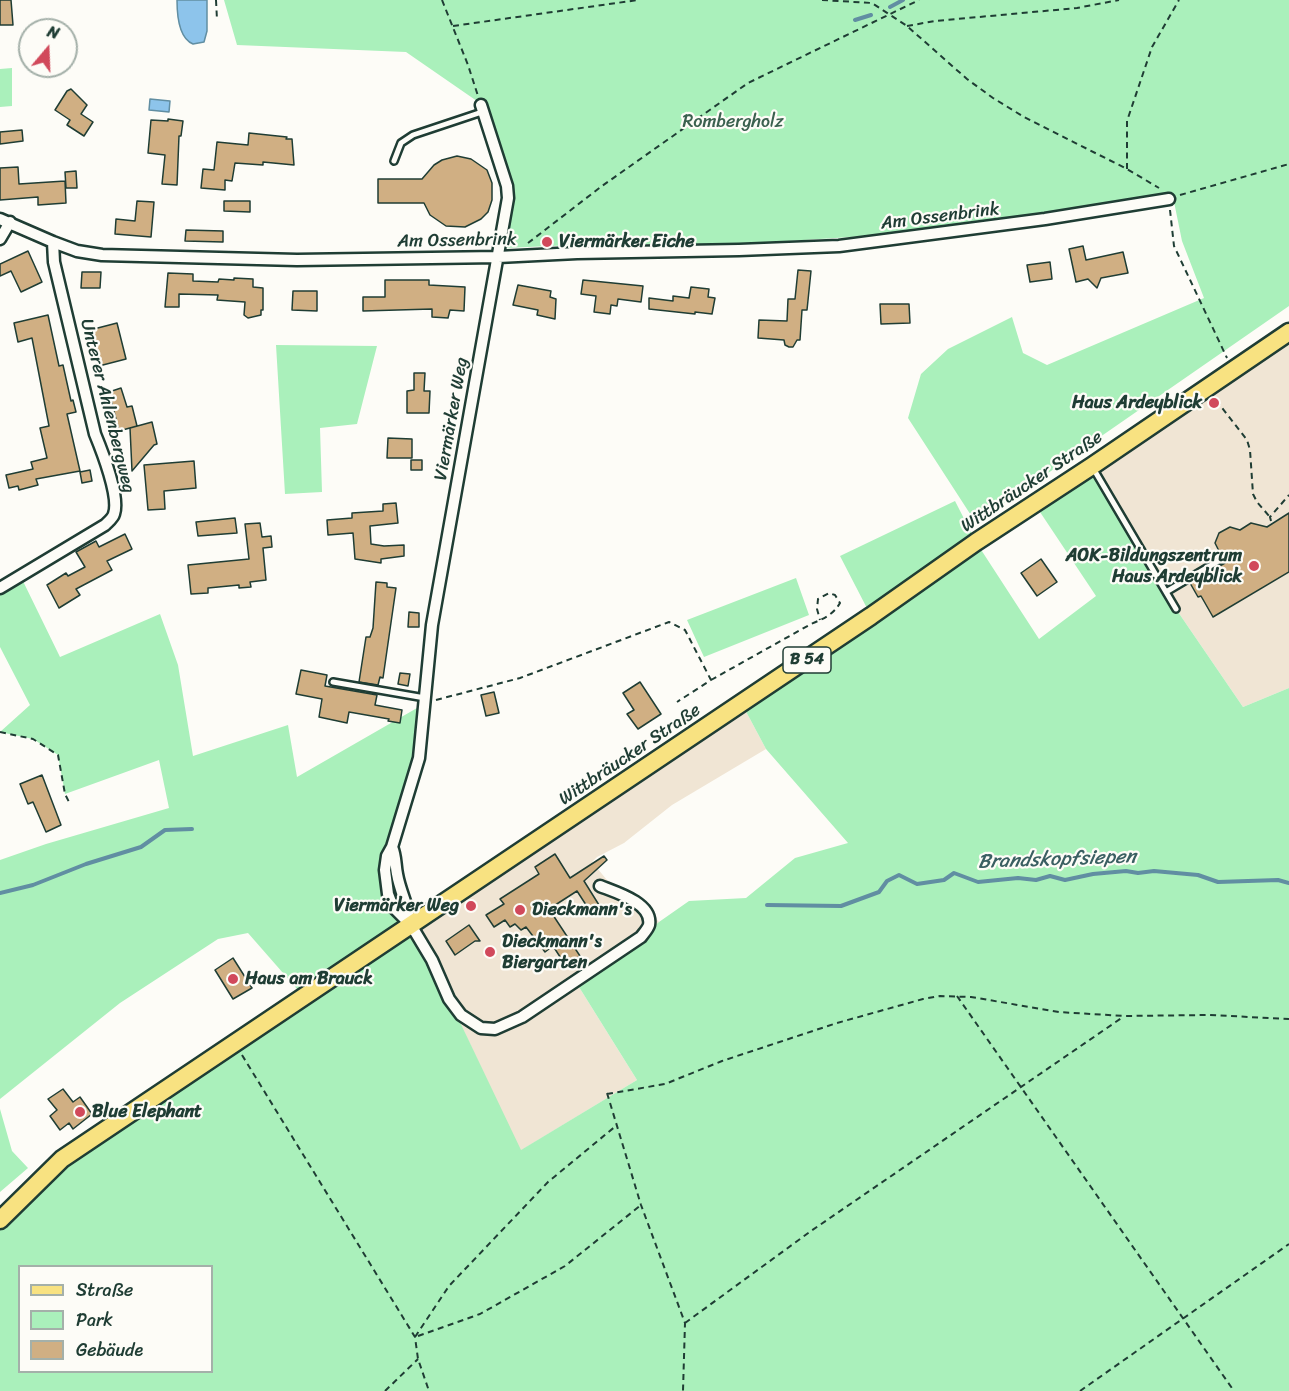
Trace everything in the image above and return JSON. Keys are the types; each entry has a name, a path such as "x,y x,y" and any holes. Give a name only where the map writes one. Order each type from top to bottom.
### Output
{"main road":[{"name":"Wittbräucker Straße","path":"0,1220 62,1159 862,623 984,536 1092,466 1289,332"}],"street":[{"name":"Viermärker Weg","path":"482,108 508,191 432,625 419,758 392,847 387,855 385,870 388,894 393,907 411,925 432,960 449,999 461,1015 481,1028 495,1029 540,1010 640,937 649,926 648,916 641,905 600,886"},
{"name":"Am Ossenbrink","path":"5,221 53,243 102,255 297,260 498,257 839,246 1045,219 1169,199"},
{"path":"0,239 5,221"},
{"name":"Unterer Ahlenbergweg","path":"0,588 105,525 114,516 116,507 106,460 94,434 54,262 53,243"}],"lane":[{"path":"394,161 401,143 413,135 482,108"},
{"path":"1092,466 1176,609"},
{"path":"1166,592 1220,560"},
{"path":"333,682 424,701"}],"path":[{"path":"216,0 217,21"},
{"path":"442,0 482,108"},
{"path":"453,26 638,0"},
{"path":"822,0 872,3 907,26 967,79 993,98 1024,117 1127,169 1161,190 1169,199 1174,246 1232,369"},
{"path":"546,228 682,128 748,83 919,0"},
{"path":"907,26 935,21 1077,8 1119,0"},
{"path":"1127,169 1127,121 1152,47 1179,0"},
{"path":"1169,199 1289,164"},
{"path":"1206,387 1247,440 1250,450 1252,494 1270,519 1289,495"},
{"path":"677,702 711,680 820,620 836,610 840,603 835,595 829,593 818,599 817,609 820,620"},
{"path":"424,701 520,678 669,622 685,630 711,680"},
{"path":"0,732 33,739 58,755 65,794 70,804"},
{"path":"957,996 1234,1391"},
{"path":"683,1391 685,1323 641,1205 607,1093 665,1084 722,1061 837,1023 923,999 957,996 1059,1012 1124,1016 1210,1015 1289,1019"},
{"path":"685,1323 811,1230 1124,1016"},
{"path":"235,1043 416,1337 418,1359 429,1391"},
{"path":"416,1337 449,1286 548,1182 617,1124"},
{"path":"416,1337 480,1314 565,1266 641,1205"},
{"path":"1080,1391 1289,1244"},
{"path":"385,1391 418,1359"}],"shaded area":[{"path":"1289,332 1289,688 1243,707 1176,609 1092,466"},
{"path":"742,704 766,749 672,805 624,843 592,862 607,880 638,896 659,922 579,987 637,1080 520,1151 449,999 411,925"}],"green space":[{"name":"Rombergholz","path":"224,0 1289,0 1289,306 976,523 908,418 921,374 948,349 1012,317 1023,353 1047,365 1204,298 1182,241 1172,192 1041,215 882,235 742,244 597,244 505,248 505,184 487,108 406,52 237,45"},
{"path":"12,68 12,106 0,107 0,69"},
{"path":"276,345 377,346 357,424 320,428 322,492 285,494"},
{"path":"1092,466 1176,609 1243,707 1289,688 1289,1391 0,1391 0,1220 62,1159 304,997 248,933 218,939 120,1003 0,1099 0,860 169,808 159,760 65,794 58,755 33,739 0,732 30,705 0,647 0,588 20,575 60,657 160,614 178,665 193,756 288,725 297,777 424,704 419,758 385,870 400,916 449,999 521,1150 637,1080 579,987 659,922 689,901 746,898 795,858 848,843 766,749 742,704 871,616 840,556 955,501 976,542 1039,639 1096,596 1034,503"},
{"path":"796,578 809,615 704,657 687,620"},
{"path":"0,1109 12,1151 28,1168 0,1192"}],"water":[{"path":"177,0 207,0 207,31 204,42 193,44 184,37 179,25"},
{"path":"150,99 170,101 169,112 149,110"}],"building":[{"path":"0,0 11,0 13,25 0,25"},
{"path":"71,89 87,105 81,114 93,122 84,136 67,125 70,120 55,110 67,91"},
{"path":"168,119 183,121 181,136 179,136 177,185 162,184 165,155 148,153 151,120 168,121"},
{"path":"22,130 23,141 0,144 0,132"},
{"path":"249,133 292,139 294,165 263,162 263,165 235,163 232,181 225,180 225,190 201,188 203,169 214,170 217,142 248,145"},
{"path":"457,156 471,159 487,170 492,183 492,200 488,212 481,219 465,227 446,226 430,215 424,203 378,203 378,179 422,179 434,165"},
{"path":"18,167 19,184 65,181 66,203 38,205 38,197 0,200 0,168"},
{"path":"76,171 77,188 66,188 65,172"},
{"path":"137,201 154,202 151,237 115,234 116,219 135,221"},
{"path":"224,201 250,201 250,212 224,211"},
{"path":"186,230 223,231 223,242 185,241"},
{"path":"1083,246 1086,260 1123,252 1128,273 1101,278 1097,288 1088,279 1076,282 1069,249"},
{"path":"28,251 42,282 21,292 11,271 0,276 0,264"},
{"path":"1050,262 1052,279 1030,282 1027,265"},
{"path":"798,270 811,271 807,310 802,310 800,340 797,340 793,347 789,347 785,345 784,340 758,338 759,320 787,321 788,299 795,299"},
{"path":"82,272 101,272 100,288 81,288"},
{"path":"168,273 193,274 193,281 218,282 219,279 253,279 253,287 263,288 261,315 248,318 244,315 245,302 217,300 218,295 179,294 179,307 165,307"},
{"path":"385,280 429,280 429,285 465,287 464,311 450,310 448,318 432,317 432,309 363,311 363,297 385,297"},
{"path":"583,280 643,286 641,302 618,299 617,306 611,305 610,314 594,312 596,296 581,294"},
{"path":"518,285 551,291 550,297 556,299 555,319 537,315 538,310 513,305"},
{"path":"691,287 709,289 708,297 715,298 712,314 649,309 649,298 673,301 673,296 689,298"},
{"path":"293,291 317,291 317,311 292,310"},
{"path":"880,304 909,304 910,323 881,324"},
{"path":"48,315 59,366 63,365 71,401 73,400 76,412 67,414 80,471 36,479 38,485 19,490 18,486 9,488 6,475 33,469 31,462 47,458 40,428 49,426 32,338 18,342 14,323"},
{"path":"117,323 126,359 99,366 90,330"},
{"path":"414,373 425,373 424,391 430,391 429,413 407,413 407,391 414,390"},
{"path":"121,388 127,407 132,406 137,426 119,431 109,392"},
{"path":"152,422 157,444 132,471 130,428"},
{"path":"388,438 412,439 412,458 387,458"},
{"path":"411,460 422,460 422,470 411,470"},
{"path":"194,461 196,488 164,491 165,509 148,510 144,465"},
{"path":"90,470 92,481 82,483 80,472"},
{"path":"396,503 398,523 370,526 371,544 404,545 404,556 381,559 381,563 355,559 353,533 328,535 327,520 352,518 352,513 383,511 383,504"},
{"name":"AOK-Bildungszentrum Haus Ardeyblick","path":"1289,513 1289,572 1213,617 1201,596 1198,597 1190,583 1225,563 1215,543 1219,533 1230,527 1240,530 1251,523 1267,527"},
{"path":"235,518 237,533 198,536 196,522"},
{"path":"260,523 262,537 271,536 272,547 263,548 266,580 250,582 251,587 239,588 239,585 208,588 208,593 191,594 188,565 249,559 245,524"},
{"path":"125,534 132,549 107,561 112,570 76,589 80,595 59,608 47,585 66,573 68,576 85,567 76,552 96,541 99,547"},
{"path":"1041,559 1057,582 1037,596 1021,573"},
{"path":"376,582 387,583 387,587 396,588 383,678 380,677 378,685 359,682 366,637 370,637 373,628"},
{"path":"409,612 419,613 419,627 408,627"},
{"path":"301,670 327,675 325,686 377,695 375,705 402,710 400,723 349,712 347,723 319,717 322,699 296,694"},
{"path":"400,673 410,674 408,686 398,684"},
{"path":"640,682 661,714 638,729 627,714 634,710 623,693"},
{"path":"494,692 499,713 486,716 481,695"},
{"path":"42,775 61,825 46,832 33,802 28,804 20,784"},
{"name":"Dieckmann's","path":"555,854 570,878 604,856 607,860 584,881 599,905 590,911 577,891 549,909 580,956 566,966 553,946 545,952 526,927 521,930 515,924 510,927 505,920 494,927 486,915 504,904 500,899 539,874 535,867"},
{"path":"469,925 480,941 475,941 455,955 446,941"},
{"name":"Haus am Brauck","path":"233,958 252,988 233,999 215,970"},
{"path":"63,1089 73,1102 80,1097 92,1114 73,1129 69,1123 60,1130 50,1116 57,1110 48,1099"}],"waterway":[{"path":"890,7 903,0"},
{"path":"855,20 871,15"},
{"path":"0,893 33,885 86,864 141,847 165,830 192,829"},
{"name":"Brandskopfsiepen","path":"767,905 841,906 879,892 887,881 899,875 917,884 944,880 954,873 978,882 1018,878 1036,880 1050,876 1065,880 1093,874 1154,871 1198,875 1218,882 1278,880 1289,883"}],"place":[{"name":"Viermärker Eiche","path":"547,242"},
{"name":"Haus Ardeyblick","path":"1214,403"},
{"name":"AOK-Bildungszentrum Haus Ardeyblick","path":"1254,566"},
{"name":"Viermärker Weg","path":"471,906"},
{"name":"Dieckmann's","path":"520,910"},
{"name":"Dieckmann's Biergarten","path":"490,952"},
{"name":"Haus am Brauck","path":"233,979"},
{"name":"Blue Elephant","path":"80,1112"}]}
